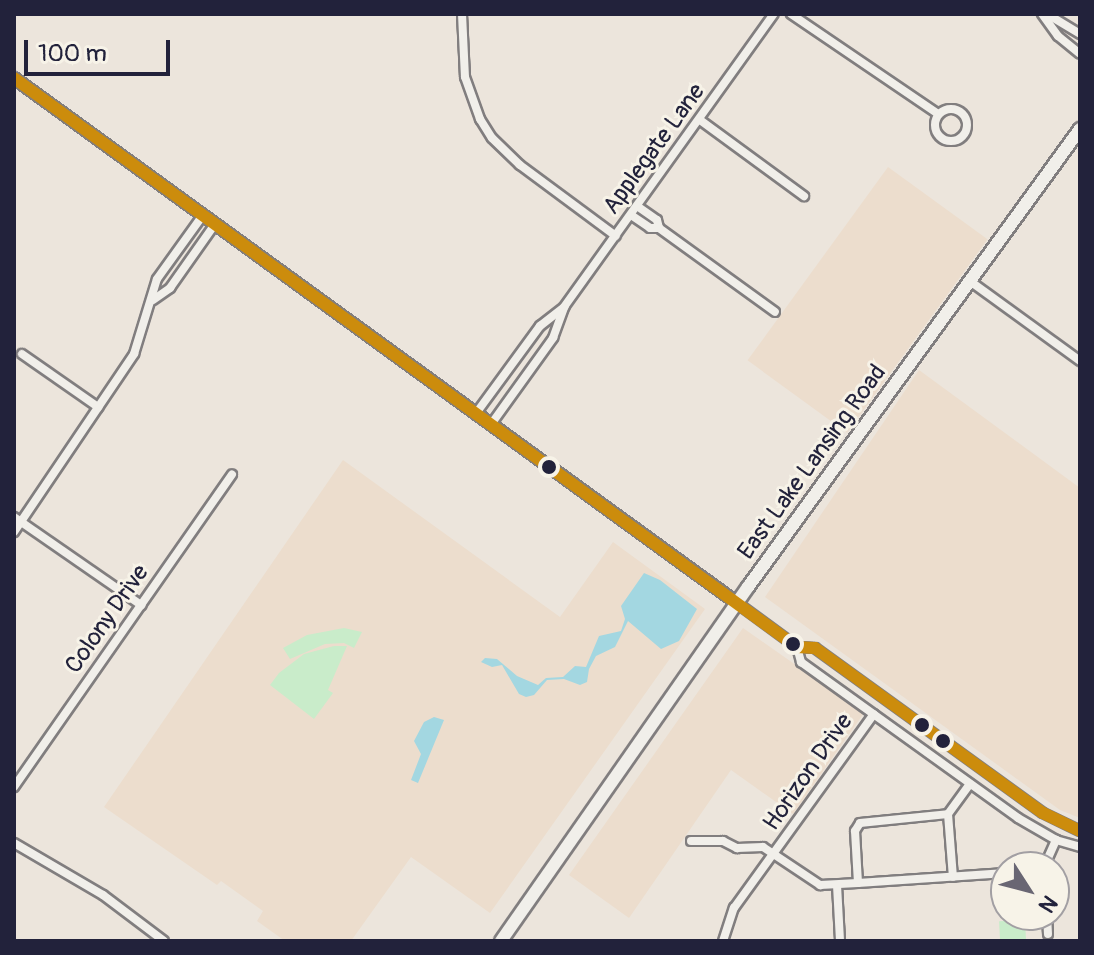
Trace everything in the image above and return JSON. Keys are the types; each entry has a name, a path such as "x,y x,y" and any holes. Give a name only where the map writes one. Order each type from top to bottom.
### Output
{"main road":[{"name":"East Lake Lansing Road","path":"501,941 737,603 1080,129"}],"street":[{"path":"462,14 465,77 480,119 506,154 616,236"},
{"name":"Applegate Lane","path":"477,412 540,326 564,307 774,14"},
{"path":"791,14 938,114"},
{"path":"1044,14 1080,34"},
{"path":"1044,14 1058,36 1080,54"},
{"path":"14,78 797,647 815,648 1043,813 1080,831"},
{"path":"953,109 962,113 967,129 961,138 951,142 937,135 934,124 938,114 953,109"},
{"path":"700,120 804,196"},
{"path":"637,206 657,220 659,228"},
{"path":"14,532 18,519 134,354 157,279 203,215"},
{"path":"631,215 650,228 659,228 775,312"},
{"path":"153,300 170,288 215,224"},
{"path":"970,281 1080,361"},
{"name":"Applegate Lane","path":"492,423 553,338 564,307"},
{"path":"22,354 98,407"},
{"name":"Colony Drive","path":"14,787 232,474"},
{"path":"18,519 141,605"},
{"path":"797,647 801,662 970,784 1056,840 1080,847"},
{"name":"Horizon Drive","path":"723,941 734,908 874,714"},
{"path":"953,877 948,814 970,784"},
{"path":"858,883 855,831 860,823 948,814"},
{"path":"1051,851 1056,840"},
{"name":"Horizon Drive","path":"691,841 723,841 737,848 763,847 775,853"},
{"path":"14,843 103,895 164,941"},
{"path":"775,853 820,885 990,874"},
{"path":"837,885 840,941"}],"shaded area":[{"path":"888,167 988,239 847,433 748,360"},
{"path":"919,370 1080,488 1080,818 1060,810 765,597"},
{"path":"343,460 560,617 613,542 705,609 490,913 411,857 351,941 285,941 257,921 263,911 221,881 217,885 104,807"},
{"path":"743,628 864,713 793,814 731,770 629,918 569,875"}],"green space":[{"path":"344,628 362,632 354,648 344,643 325,644 290,659 283,648 307,635"},
{"path":"347,646 328,690 333,693 314,719 270,685 279,673 304,654"},
{"path":"1000,931 1026,931 1026,941 1000,941"}],"water":[{"path":"644,573 660,580 697,609 679,641 661,649 628,621 615,647 596,656 587,682 580,685 564,679 547,680 534,695 526,697 519,694 502,665 492,667 481,662 485,658 497,659 517,676 538,685 546,678 563,677 575,666 586,667 599,636 621,631 625,619 621,606"},
{"path":"434,717 444,720 418,783 411,780 421,754 414,741 424,722"}],"transit line":[{"path":"14,78 797,647 815,648 1043,813 1080,831"}]}
